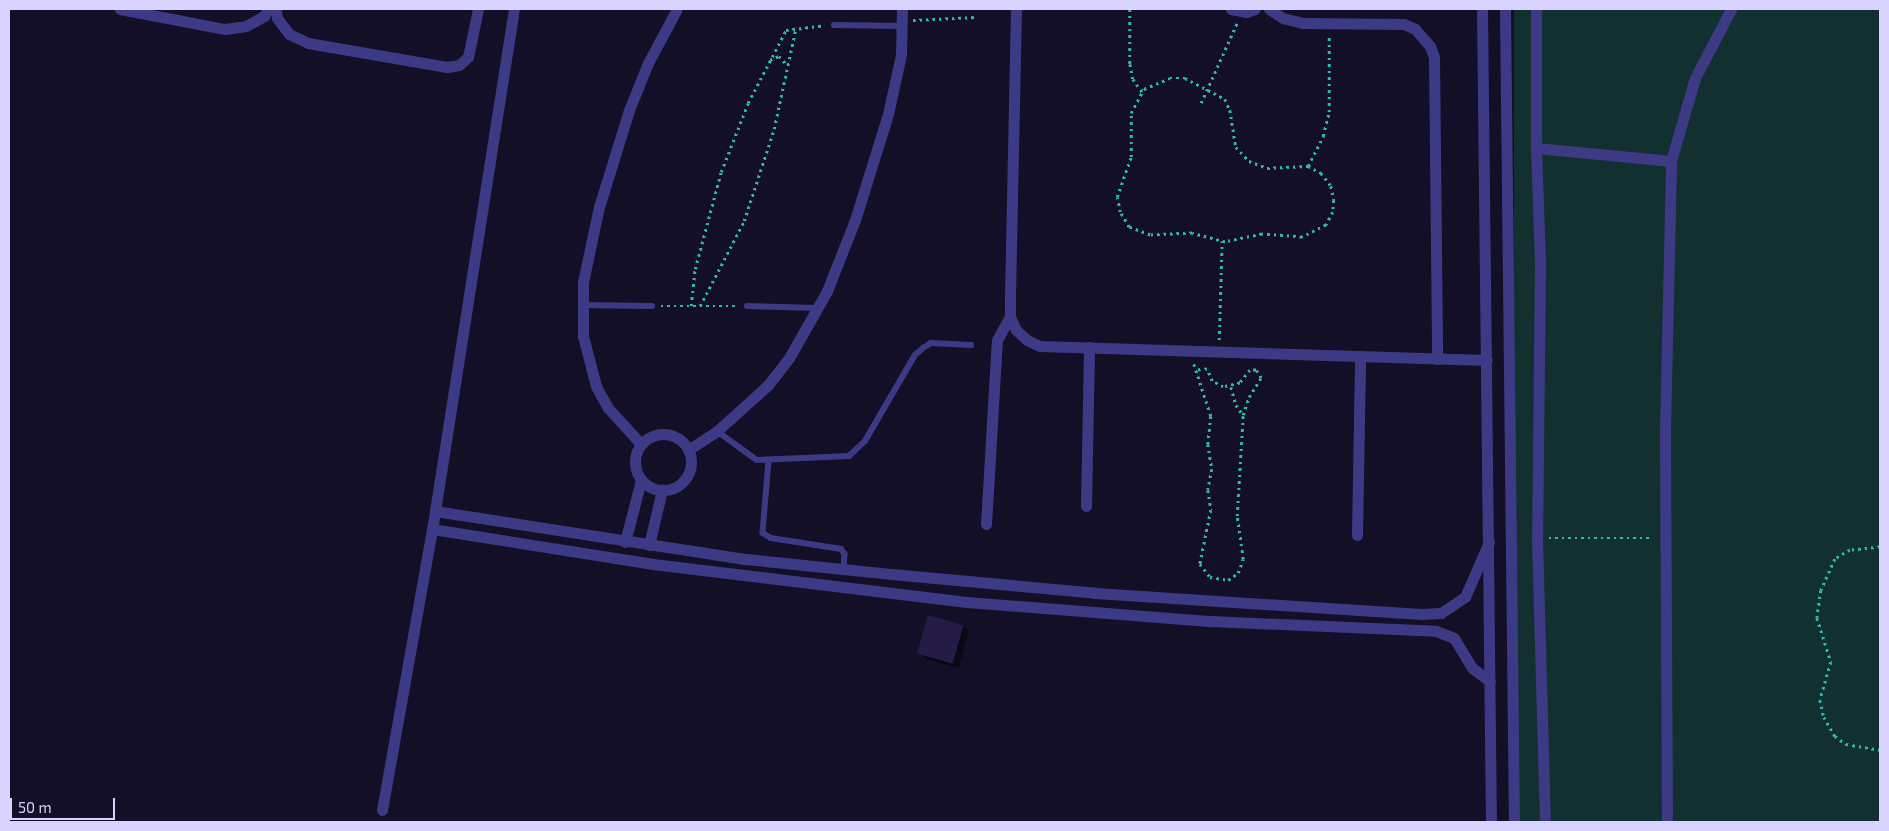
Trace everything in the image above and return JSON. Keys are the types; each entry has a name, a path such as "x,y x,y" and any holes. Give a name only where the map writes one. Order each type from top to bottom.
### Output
{"street":[{"path":"120,9 225,29 246,26 264,16 268,9"},
{"path":"276,9 277,18 289,34 308,43 448,67 459,65 468,57 478,9"},
{"path":"382,810 435,511 514,9"},
{"path":"641,444 608,408 596,386 586,354 581,305 587,256 613,158 648,63 677,9"},
{"path":"688,450 717,432 768,385 789,358 818,308 842,256 888,114 901,55 904,23 902,9"},
{"path":"1016,9 1010,317 1016,330 1027,340 1040,346 1487,360"},
{"path":"1236,10 1255,9"},
{"path":"1268,9 1293,21 1328,24 1404,24 1420,32 1430,46 1434,57 1437,359"},
{"path":"1482,9 1487,360 1490,822"},
{"path":"1505,9 1514,822"},
{"path":"1536,9 1536,148 1540,264 1537,538 1544,822"},
{"path":"1667,822 1665,538 1671,161 1695,78 1732,9"},
{"path":"1536,148 1671,161"},
{"path":"986,524 997,340 1010,317"},
{"path":"1086,506 1089,347"},
{"path":"1357,535 1360,356"},
{"path":"625,542 641,480 635,466 641,444 652,436 666,435 679,440 688,450 690,466 684,481 662,490 641,480"},
{"path":"649,545 662,490"},
{"path":"435,511 625,542 847,570 1095,593 1441,613 1459,603 1470,591 1488,542"},
{"path":"432,529 653,564 967,602 1211,621 1436,631 1454,638 1472,668 1490,681"},
{"path":"847,570 848,588"}],"lane":[{"path":"834,25 904,23"},
{"path":"581,305 652,306"},
{"path":"747,306 818,308"},
{"path":"717,432 749,457 769,461 850,456 865,441 915,355 931,343 971,345"},
{"path":"769,461 763,533 771,538 841,549 845,554 847,570"}],"path":[{"path":"1130,9 1130,64 1133,79 1142,92"},
{"path":"1201,103 1208,89 1236,10"},
{"path":"904,23 976,17"},
{"path":"1308,166 1321,142 1329,112 1328,24"},
{"path":"691,306 695,270 721,172 748,103 782,33 790,27 796,26 834,25"},
{"path":"700,306 744,221 774,129 796,26"},
{"path":"768,61 778,56 787,63 788,69"},
{"path":"1178,78 1208,89 1228,104 1233,138 1244,158 1267,168 1308,166 1327,179 1333,194 1333,212 1320,230 1302,237 1262,234 1222,241 1192,233 1143,234 1129,227 1120,212 1118,188 1131,158 1130,113 1142,92 1152,84 1178,78"},
{"path":"1218,352 1222,241"},
{"path":"652,306 747,306"},
{"path":"1189,351 1210,409 1208,444 1212,469 1208,490 1211,510 1200,564 1206,574 1216,580 1233,577 1243,559 1237,516 1244,415 1249,398 1259,386 1260,375 1250,370 1240,383 1231,387 1217,385 1207,369 1196,370"},
{"path":"1231,387 1236,405 1244,415"},
{"path":"1537,538 1665,538"},
{"path":"1880,547 1850,550 1835,559 1821,590 1817,618 1831,662 1820,700 1824,718 1835,736 1846,744 1880,750"}],"green space":[{"path":"1514,9 1880,9 1880,822 1514,822"}],"building":[{"path":"928,615 964,625 953,664 917,653"}]}
